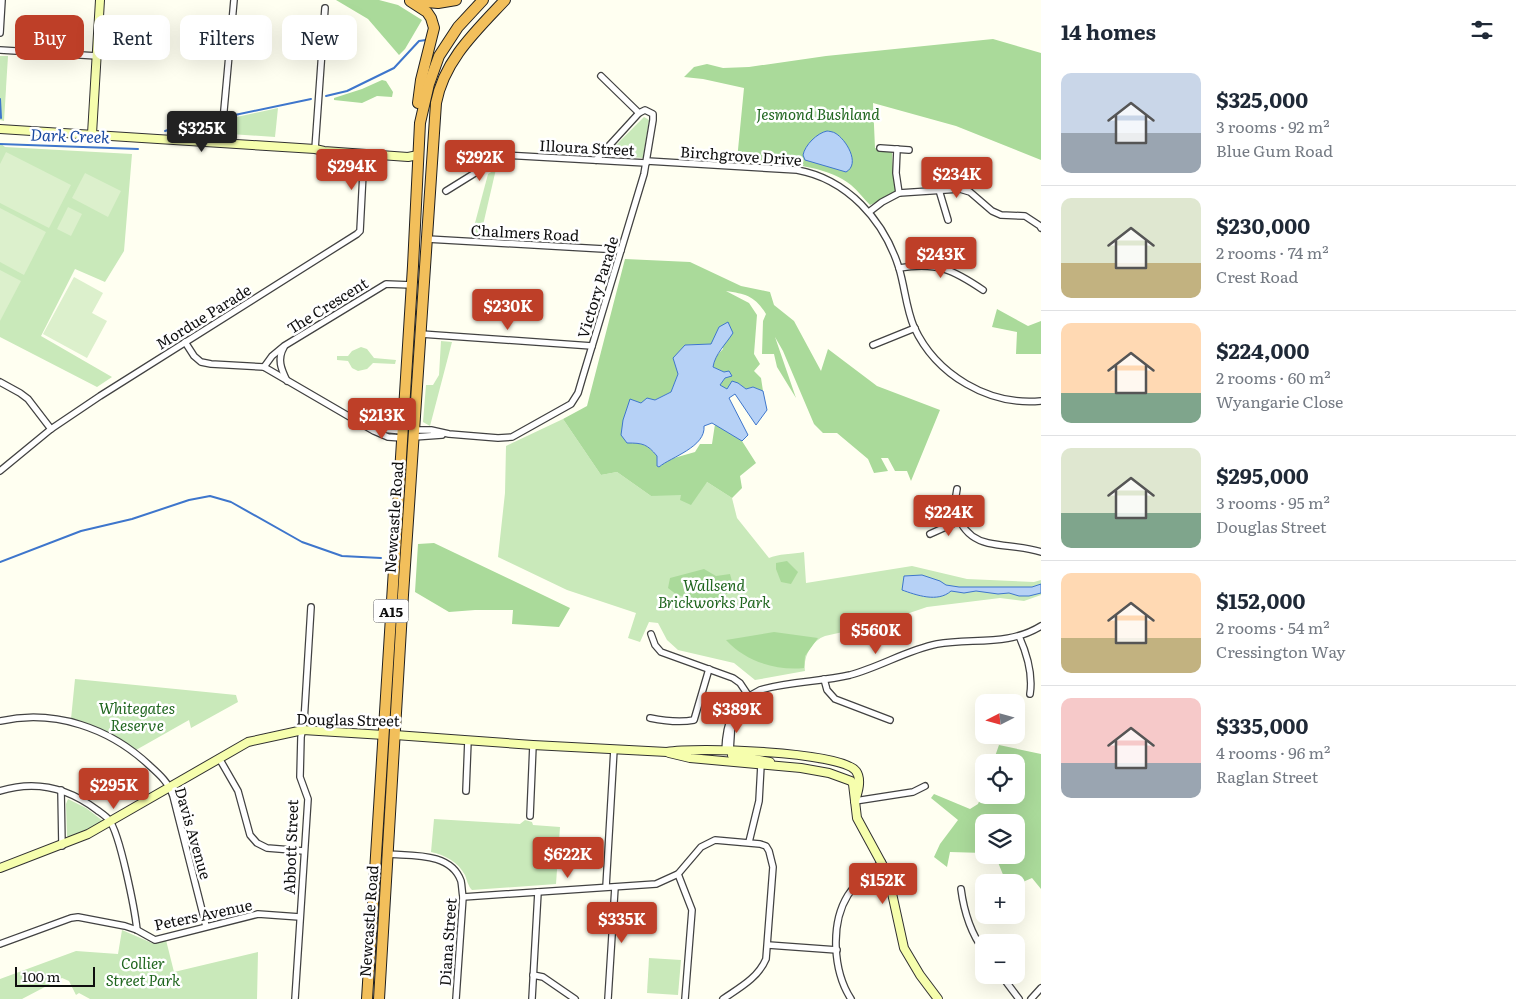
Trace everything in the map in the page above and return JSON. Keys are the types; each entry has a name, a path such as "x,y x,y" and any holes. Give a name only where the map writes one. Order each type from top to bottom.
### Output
{"highway":[{"path":"408,0 438,4 456,0"},
{"path":"408,0 427,12 432,18 434,28 419,94 417,118 420,123"},
{"name":"Newcastle Road","path":"378,999 388,854 390,735 402,434 420,123 428,84 440,56 458,27 483,0"},
{"name":"Newcastle Road","path":"367,999 422,334 436,103 445,73 465,44 505,0"},
{"path":"418,155 432,156"},
{"path":"402,434 414,433"}],"street":[{"path":"0,34 2,0"},
{"path":"99,15 100,0"},
{"path":"221,143 234,0"},
{"path":"315,149 325,8"},
{"path":"0,50 94,56"},
{"path":"92,134 97,60"},
{"name":"Victory Parade","path":"414,433 498,438 512,437 563,410 575,399 647,162 653,117 653,114 648,110 640,114 602,76"},
{"path":"596,160 640,114"},
{"path":"0,129 315,149 408,157 418,155"},
{"path":"315,149 324,147 408,152 418,155"},
{"path":"880,148 909,150"},
{"path":"897,149 896,173 899,193"},
{"name":"Mordue Parade","path":"0,471 51,429 100,396 357,234 360,231 364,154"},
{"name":"Illoura Street","path":"446,191 504,155 647,162"},
{"name":"Birchgrove Drive","path":"647,162 806,172 837,184 853,196 869,212 880,227 899,268 907,305 915,328 933,356 949,372 965,383 987,394 1006,399 1041,401"},
{"path":"869,212 899,193 960,189 970,192 992,211 1001,215 1025,216 1041,228"},
{"path":"939,190 948,220"},
{"name":"Chalmers Road","path":"427,239 621,250"},
{"path":"899,268 921,265 941,268 983,290"},
{"name":"The Crescent","path":"264,367 272,356 284,346 386,284 412,285"},
{"path":"873,345 915,328"},
{"path":"422,334 592,346"},
{"path":"185,342 194,356 201,362 264,367 365,426 402,434"},
{"name":"The Crescent","path":"284,346 281,352 280,365 287,381"},
{"path":"0,382 20,393 28,400 51,429"},
{"path":"957,490 955,500 959,521 973,537 986,543 1024,547 1041,551"},
{"path":"930,534 959,521"},
{"name":"Abbott Street","path":"295,999 308,799 300,777 311,607"},
{"path":"728,751 734,713 748,695 769,687 863,671 925,647 957,642 1000,640 1019,636 1041,626"},
{"path":"651,634 661,652 733,678 740,683 748,695"},
{"path":"1019,636 1031,679 1030,694"},
{"path":"650,718 666,722 694,720 708,669"},
{"path":"824,679 827,690 835,699 890,720"},
{"name":"Davis Avenue","path":"0,721 45,717 84,725 119,742 139,756 170,787 206,926"},
{"name":"Douglas Street","path":"0,868 62,846 88,834 248,742 303,730 667,752 687,750 728,751 803,756 845,764 855,770 858,777 858,791 855,800"},
{"path":"466,791 468,740"},
{"path":"530,816 533,745"},
{"path":"606,887 614,749"},
{"path":"690,758 728,751 801,768"},
{"name":"Douglas Street","path":"667,752 690,758 801,768 829,773 850,780 853,784 855,800"},
{"path":"220,758 238,791 250,835 257,844 267,848 304,851"},
{"path":"749,842 759,802 761,765"},
{"path":"0,790 35,786 54,788 89,804 110,821 116,833 136,915 137,930"},
{"path":"925,786 913,792 855,800 857,818 882,862 892,888 904,948 920,975 938,999"},
{"path":"61,790 62,846"},
{"path":"463,897 656,884 678,874 701,846 715,840 749,842 766,846 772,858 766,959 762,969 749,981 723,999"},
{"name":"Diana Street","path":"388,854 433,858 442,861 454,868 461,880 463,897 456,999"},
{"path":"851,999 840,977 837,928 840,912 849,894 882,862"},
{"path":"678,874 692,910 685,999"},
{"path":"608,999 615,887"},
{"path":"961,889 963,909 975,939"},
{"path":"532,999 538,892"},
{"name":"Peters Avenue","path":"0,944 71,918 99,920 137,930 155,940 258,914 300,917"},
{"path":"768,945 837,950"},
{"path":"533,975 543,977 575,999"},
{"path":"1008,984 1019,999"},
{"path":"1031,999 1041,988"}],"green space":[{"path":"336,0 379,0 398,5 422,20 405,49 399,55 368,19"},
{"name":"Jesmond Bushland","path":"993,39 1041,53 1041,160 956,126 873,103 875,148 892,152 896,193 870,205 851,185 827,172 797,165 737,160 744,88 684,77 694,67 707,64 723,68 749,67 826,56"},
{"path":"0,56 8,56 4,121 0,120"},
{"path":"382,80 386,81 393,92 392,97 377,96 362,103 334,100 334,98"},
{"path":"278,108 275,137 230,134 232,118"},
{"path":"644,117 649,120 643,158 612,156 613,148"},
{"path":"0,143 5,147 132,154 124,251 105,282 75,269 41,336 112,377 97,387 0,337"},
{"path":"6,152 71,185 49,228 0,203 0,164"},
{"path":"496,169 480,238 471,238 488,174"},
{"path":"85,173 121,191 108,217 72,198"},
{"path":"68,207 82,214 71,236 57,229"},
{"path":"0,208 46,232 24,275 0,262"},
{"path":"625,259 690,262 741,286 770,292 774,305 794,321 821,371 828,349 877,386 940,410 911,481 907,471 895,471 888,458 881,458 888,471 874,473 868,459 837,433 823,433 814,424 783,351 775,337 796,398 777,367 774,354 762,354 763,321 766,314 758,303 749,297 726,291 749,303 757,315 754,354 760,364 754,371 761,378 763,391 753,387 746,389 738,383 727,389 719,385 725,378 724,372 713,367 714,358 723,349 719,327 712,344 685,345 678,374 671,392 655,400 628,443 641,444 650,449 657,456 657,466 659,467 667,460 695,452 700,444 712,444 715,424 742,441 756,463 740,476 742,488 732,498 707,482 691,505 680,500 681,495 651,496 617,472 601,475 563,419 587,406"},
{"path":"0,270 21,281 0,321"},
{"path":"74,277 103,293 92,313 107,321 87,358 43,334"},
{"path":"997,309 1028,326 1041,321 1041,354 1016,354 1017,332 992,327"},
{"path":"441,341 452,342 430,426 423,422 426,385 433,385 439,375"},
{"path":"361,347 367,349 374,358 396,360 395,364 373,363 367,369 358,371 352,368 348,361 337,360 337,356 348,356 352,351"},
{"name":"Wallsend Brickworks Park","path":"563,419 601,475 617,472 651,496 707,482 732,498 737,518 769,558 804,552 806,583 912,566 967,579 1034,582 1041,580 1041,595 1024,601 1000,598 927,607 874,625 825,636 820,638 809,650 805,660 805,671 755,680 734,663 678,650 667,640 658,623 649,622 640,642 628,638 636,613 567,590 498,557 505,493 506,446"},
{"path":"434,543 570,608 559,627 512,624 513,610 449,612 415,592 418,544"},
{"path":"787,561 798,572 791,584 781,582 776,569 776,563"},
{"path":"704,569 716,576 730,574 734,589 720,598 704,601 677,595 668,588 670,578"},
{"path":"774,632 818,638 805,656 804,668 783,668 762,663 742,654 726,640"},
{"name":"Whitegates Reserve","path":"75,679 236,695 238,702 191,728 189,720 136,750 89,724 71,719"},
{"path":"999,745 1041,754 1041,889 1032,878 1025,881 1025,874 1003,874 999,864 1025,864 1025,814 975,814 975,853 950,852 947,867 934,857 940,844 958,820 931,798 934,794 970,809 978,804 1025,804 1025,754 996,754"},
{"path":"68,799 86,808 103,821 71,839 67,836 66,804"},
{"path":"434,819 520,824 525,820 532,822 533,825 560,827 556,884 472,890 459,866 446,857 431,852"},
{"name":"Collier Street Park","path":"122,930 152,943 166,940 174,972 258,952 257,999 90,999 79,993 76,995 69,981 62,978 22,999 0,999 0,979 76,951 118,954"},
{"path":"649,958 681,960 678,995 647,993"}],"water":[{"path":"827,131 839,136 850,152 852,163 846,172 805,160 804,151 809,144 819,134"},
{"path":"728,322 733,333 718,353 713,367 724,372 729,371 732,376 725,378 720,385 727,389 732,381 746,389 753,387 763,391 767,410 756,425 735,394 729,398 748,435 742,441 712,423 704,426 703,433 694,446 659,467 657,466 657,456 650,449 641,444 627,443 621,435 623,420 630,399 641,403 647,398 655,400 671,392 678,374 673,358 685,345 711,344 719,327"},
{"path":"922,575 946,585 959,587 1032,587 1041,584 1041,593 1019,596 1009,593 998,594 976,591 964,593 951,591 940,597 927,597 902,590 904,576"}],"waterway":[{"name":"Dark Creek","path":"326,96 347,91 394,68 419,41 426,40"},
{"path":"0,99 1,118"},
{"name":"Dark Creek","path":"230,116 311,99"},
{"name":"Dark Creek","path":"165,131 177,127"},
{"name":"Dark Creek","path":"0,144 138,149"},
{"path":"0,562 81,531 132,519 189,500 210,496 231,502 302,542 342,556 381,558"}]}
